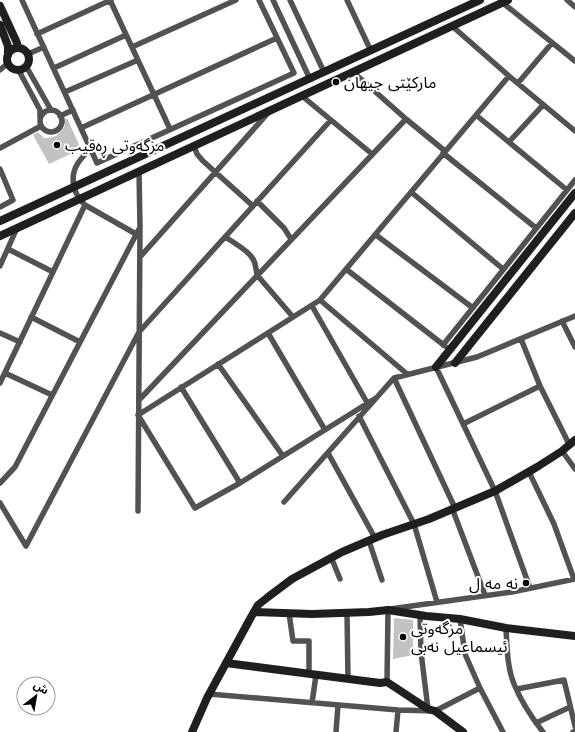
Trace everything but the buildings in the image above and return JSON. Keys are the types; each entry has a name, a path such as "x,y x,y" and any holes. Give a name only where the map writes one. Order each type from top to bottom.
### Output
{"street":[{"path":"22,0 97,163 294,73 259,0"},
{"path":"38,34 110,0 170,129"},
{"path":"132,47 236,0"},
{"path":"273,0 310,79"},
{"path":"290,0 324,72"},
{"path":"347,0 371,51"},
{"path":"0,221 480,0"},
{"path":"567,0 575,7"},
{"path":"0,236 82,202 139,171 506,1 552,43 575,61"},
{"path":"0,6 18,48 26,51 28,54 28,62 22,68 14,68 8,59 8,46 0,25"},
{"path":"452,26 575,131"},
{"path":"54,68 126,35"},
{"path":"81,128 277,38"},
{"path":"518,83 552,43"},
{"path":"0,70 14,49 18,48"},
{"path":"28,54 44,48"},
{"path":"65,92 138,60"},
{"path":"22,68 51,110 58,113 60,116 61,124 55,131 47,131 41,126 40,110 22,68"},
{"path":"353,72 444,152 536,228"},
{"path":"138,415 320,300 509,76"},
{"path":"302,96 330,121 372,154"},
{"path":"509,142 543,104"},
{"path":"40,118 46,111 51,110"},
{"path":"60,116 73,110"},
{"path":"140,257 271,110"},
{"path":"476,115 571,192"},
{"path":"138,400 406,119"},
{"path":"0,503 26,546 139,332 330,121"},
{"path":"0,148 41,126"},
{"path":"194,146 197,154 203,161 284,228 291,239"},
{"path":"90,148 78,163 73,175 74,188 82,202 136,234"},
{"path":"0,169 13,200 0,207"},
{"path":"138,511 140,257 139,171"},
{"path":"446,347 571,192 575,180"},
{"path":"411,192 503,269"},
{"path":"436,367 446,347 472,308 536,228 571,192"},
{"path":"0,383 53,272 82,202"},
{"path":"455,363 575,213"},
{"path":"0,266 18,228"},
{"path":"0,483 15,467 140,228"},
{"path":"376,235 472,308"},
{"path":"225,237 253,258 257,275 293,317"},
{"path":"8,249 53,272"},
{"path":"346,269 446,347"},
{"path":"320,300 407,374"},
{"path":"312,306 368,405"},
{"path":"284,502 368,405 394,378 477,357 575,316"},
{"path":"32,317 80,342"},
{"path":"562,321 575,347"},
{"path":"0,333 20,342"},
{"path":"268,333 325,430"},
{"path":"192,732 209,694 258,605 292,579 331,557 429,519 495,490 529,472 562,451 572,442 540,386 520,339"},
{"path":"218,364 283,456"},
{"path":"436,367 495,490 530,588"},
{"path":"5,373 52,395"},
{"path":"394,378 454,508 484,595"},
{"path":"463,424 540,386"},
{"path":"182,387 240,483"},
{"path":"138,415 195,508 240,483 368,405"},
{"path":"359,416 414,524 437,602"},
{"path":"562,451 575,469"},
{"path":"328,453 372,540 382,580"},
{"path":"254,612 369,612 530,588 574,579 554,524 529,472"},
{"path":"331,557 340,579"},
{"path":"385,610 420,616 460,619 506,628 575,636"},
{"path":"385,610 387,682"},
{"path":"288,613 293,640 309,641 313,674 312,703"},
{"path":"347,613 348,679"},
{"path":"420,616 421,652 432,710"},
{"path":"460,619 465,654 480,688 503,732"},
{"path":"506,628 507,647 512,676 517,690 536,723 543,732"},
{"path":"226,663 380,684 387,682 432,710 463,732"},
{"path":"517,690 564,680 575,726"},
{"path":"209,694 398,710 432,710 480,688"},
{"path":"336,732 338,705"},
{"path":"536,723 570,707"},
{"path":"396,732 398,710"}],"place":[{"name":"مارکێتی جیهان","path":"336,82"},
{"name":"مزگەوتی ڕەقیب","path":"57,145"},
{"name":"نه مه ل","path":"526,583"},
{"name":"مزگەوتی ئیسماعیل نەبی","path":"403,637"}]}
